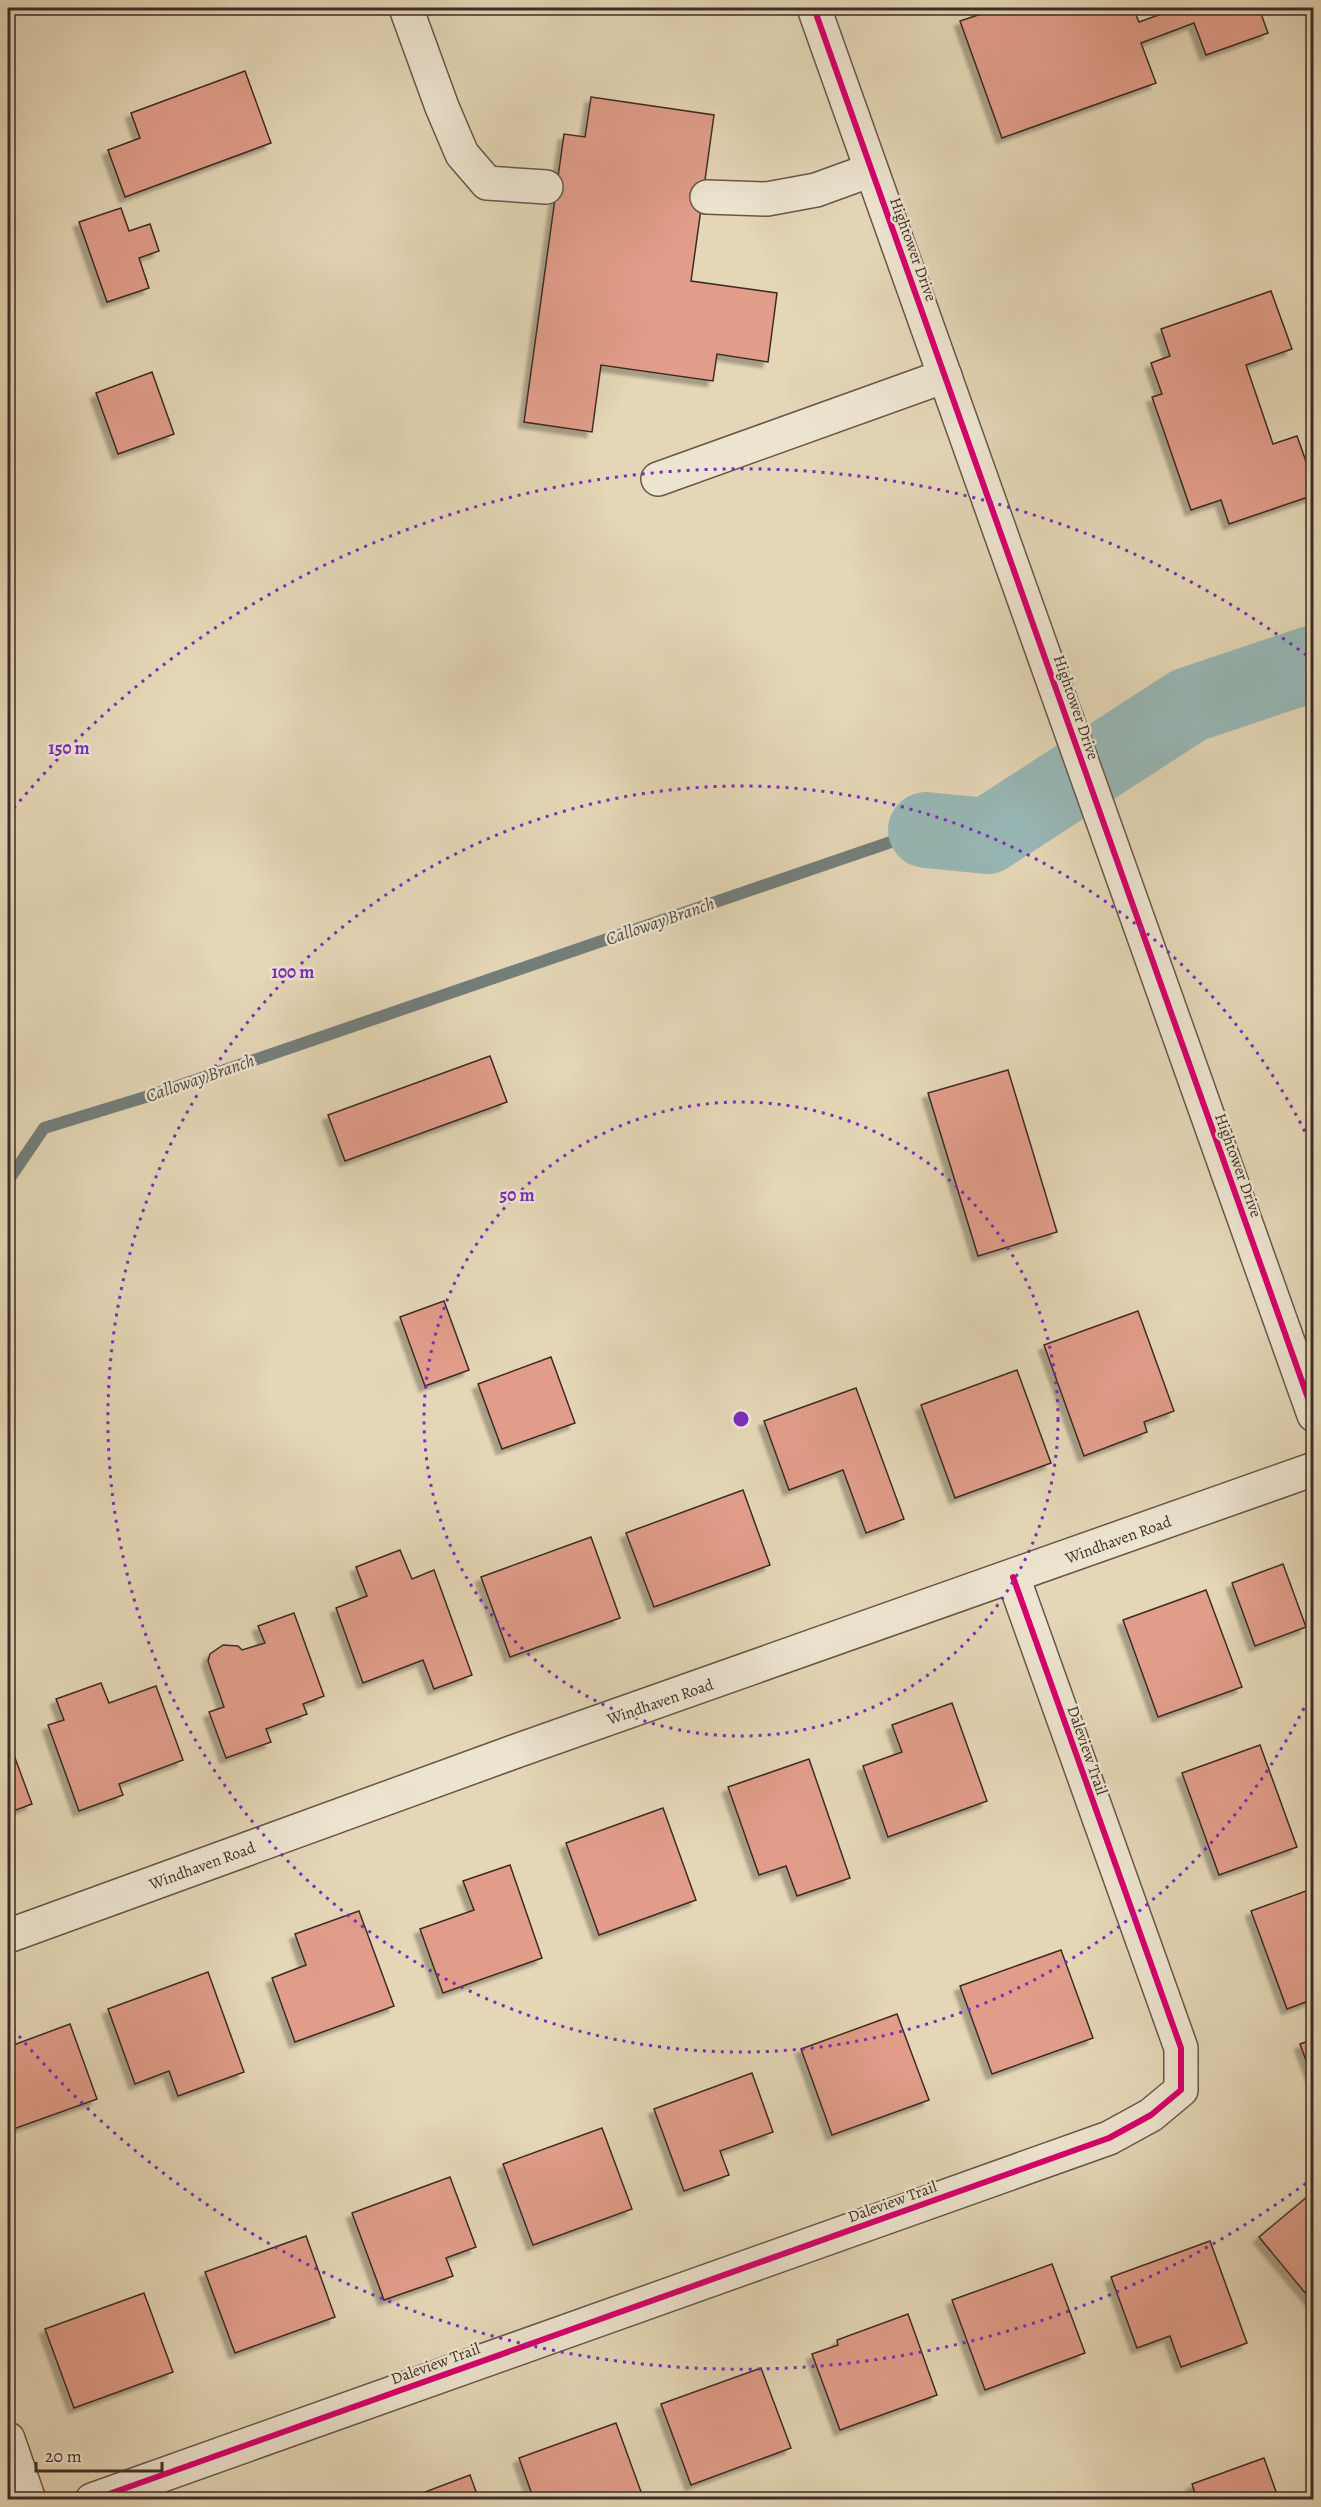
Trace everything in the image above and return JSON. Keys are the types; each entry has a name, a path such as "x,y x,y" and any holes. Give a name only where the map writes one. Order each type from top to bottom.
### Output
{"street":[{"path":"406,8 442,107 462,154 487,183 546,187"},
{"name":"Hightower Drive","path":"814,8 1314,1415"},
{"path":"707,196 767,199 816,190 871,170"},
{"path":"658,479 945,375"},
{"name":"Windhaven Road","path":"8,1936 519,1750 1314,1469"},
{"name":"Daleview Trail","path":"92,2499 1109,2138 1151,2115 1181,2090 1181,2048 1013,1577"},
{"path":"8,2439 29,2499"}],"building":[{"path":"999,8 1133,8 1139,22 1178,8 1259,8 1268,33 1206,55 1194,23 1141,43 1156,83 1002,138 960,21"},
{"path":"245,71 271,143 125,197 108,150 140,138 131,113"},
{"path":"591,97 714,115 691,281 777,293 768,362 717,354 713,381 601,365 592,432 524,422 564,134 585,137"},
{"path":"121,208 129,231 150,224 159,251 139,258 149,288 107,302 79,222"},
{"path":"1271,291 1292,349 1246,365 1273,444 1297,436 1314,484 1314,495 1229,524 1221,500 1191,510 1152,397 1162,394 1151,363 1170,356 1161,329"},
{"path":"152,372 174,434 118,454 96,393"},
{"path":"490,1056 507,1102 345,1161 328,1115"},
{"path":"1008,1070 1057,1232 978,1256 928,1093"},
{"path":"444,1301 469,1370 425,1386 400,1317"},
{"path":"1138,1311 1174,1411 1144,1422 1147,1432 1084,1456 1044,1345"},
{"path":"551,1357 575,1423 502,1449 478,1384"},
{"path":"1017,1370 1051,1463 955,1498 921,1405"},
{"path":"856,1388 904,1519 866,1533 843,1470 789,1490 764,1421"},
{"path":"743,1490 770,1565 654,1607 626,1533"},
{"path":"591,1537 620,1618 510,1657 481,1577"},
{"path":"400,1550 412,1579 434,1570 472,1675 434,1689 423,1660 363,1683 336,1608 367,1596 356,1567"},
{"path":"1283,1564 1306,1627 1255,1646 1232,1583"},
{"path":"1206,1590 1242,1687 1158,1717 1123,1620"},
{"path":"294,1613 324,1696 303,1704 307,1714 266,1729 271,1742 226,1758 209,1712 224,1707 208,1661 210,1654 223,1645 238,1646 242,1650 265,1643 258,1626"},
{"path":"101,1683 109,1703 156,1686 183,1760 119,1784 123,1795 79,1811 48,1725 64,1720 56,1699"},
{"path":"952,1703 987,1801 888,1837 863,1766 902,1752 892,1725"},
{"path":"1260,1745 1297,1847 1219,1875 1182,1773"},
{"path":"11,1747 32,1804 8,1813 8,1748"},
{"path":"809,1759 850,1878 797,1896 786,1866 759,1875 728,1787"},
{"path":"663,1808 696,1900 599,1935 566,1843"},
{"path":"510,1865 542,1958 443,1993 420,1929 474,1910 463,1881"},
{"path":"1314,1888 1314,1999 1287,2009 1251,1911"},
{"path":"359,1911 394,2006 295,2042 272,1978 306,1965 295,1934"},
{"path":"1061,1950 1093,2038 992,2074 960,1986"},
{"path":"208,1972 244,2072 178,2096 169,2071 135,2084 108,2009"},
{"path":"897,2014 929,2100 832,2135 801,2049"},
{"path":"70,2024 97,2099 8,2131 8,2047"},
{"path":"1314,2039 1314,2082 1300,2044"},
{"path":"752,2073 773,2132 720,2151 729,2175 684,2191 654,2109"},
{"path":"602,2128 632,2209 533,2245 503,2164"},
{"path":"450,2177 476,2247 446,2258 453,2276 384,2300 352,2213"},
{"path":"1314,2191 1314,2298 1311,2300 1259,2237"},
{"path":"306,2236 335,2317 235,2353 205,2272"},
{"path":"1210,2241 1247,2343 1181,2367 1170,2336 1137,2348 1111,2277"},
{"path":"1052,2264 1085,2353 985,2390 952,2300"},
{"path":"144,2293 173,2372 74,2408 45,2329"},
{"path":"908,2314 937,2395 840,2430 812,2354 838,2345 837,2340"},
{"path":"761,2368 791,2448 691,2485 661,2404"},
{"path":"616,2423 644,2500 534,2500 519,2458"},
{"path":"1264,2458 1279,2500 1197,2500 1192,2484"},
{"path":"470,2475 479,2500 404,2500"}],"waterway":[{"name":"Calloway Branch","path":"926,830 987,836 1189,705 1314,663"},
{"name":"Calloway Branch","path":"8,1181 44,1128 152,1095 926,830"}],"cycle path":[{"path":"814,8 1314,1415"},
{"path":"92,2500 1109,2138 1151,2115 1181,2090 1181,2048 1013,1577"}]}
